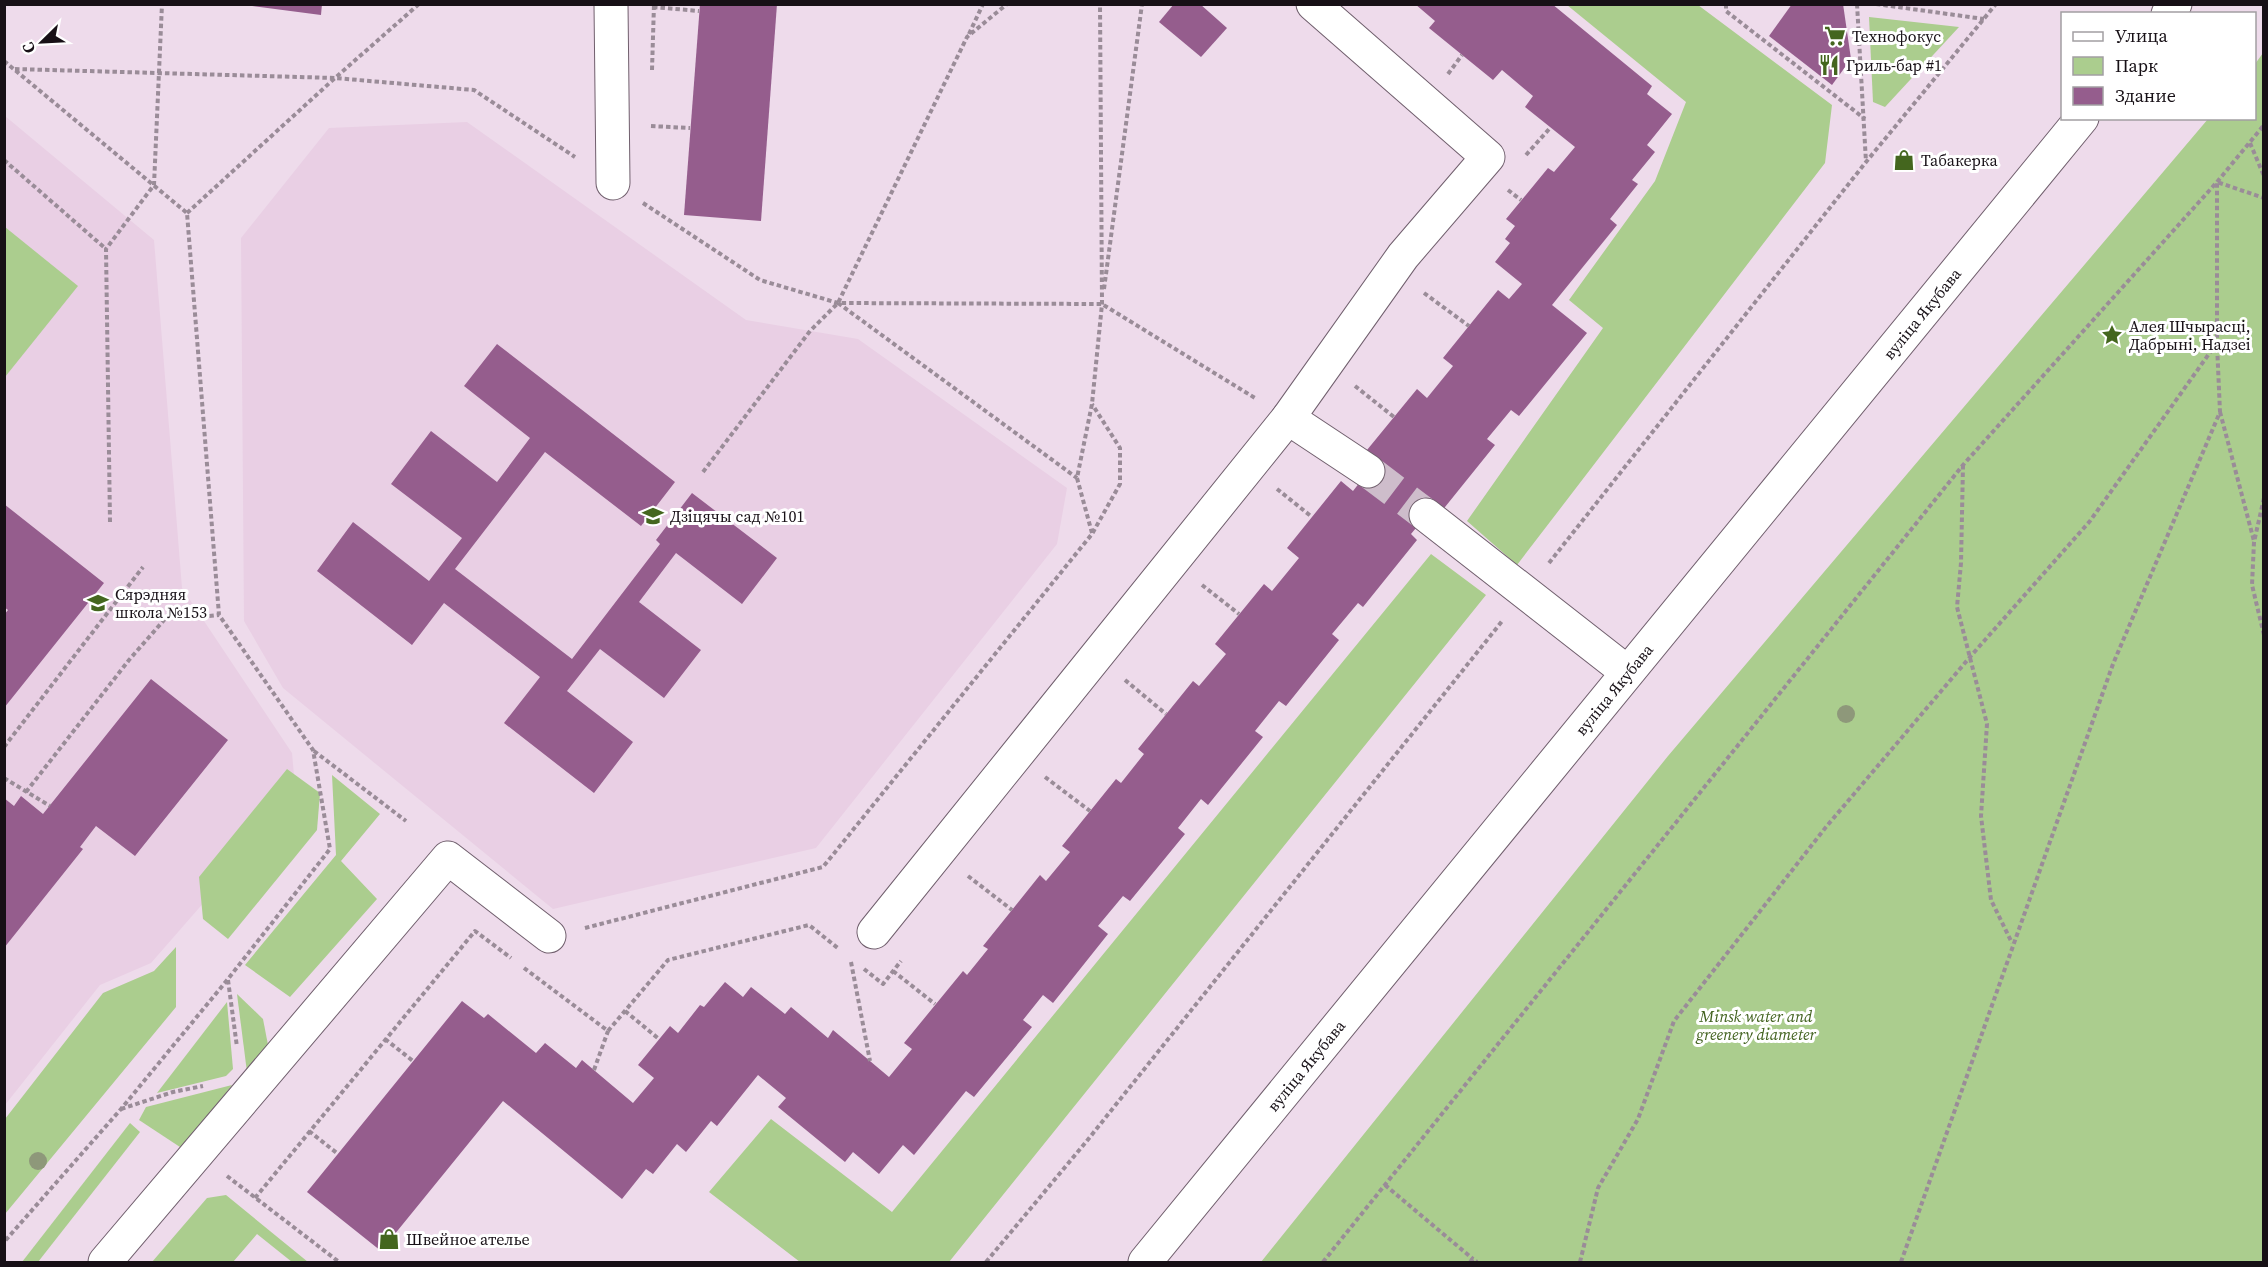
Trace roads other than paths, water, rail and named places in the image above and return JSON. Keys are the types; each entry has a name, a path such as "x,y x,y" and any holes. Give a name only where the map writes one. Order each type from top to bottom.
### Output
{"street":[{"path":"611,4 613,183"},
{"path":"874,932 1288,418 1403,256 1488,157 1313,4"},
{"name":"вуліца Якубава","path":"1144,1263 2080,120"},
{"path":"1288,418 1368,471"},
{"path":"1426,515 1627,672"},
{"path":"105,1263 198,1153 242,1088 448,858 549,936"}],"tunnel":[{"path":"1368,471 1426,515"}],"place":[{"name":"Технофокус","path":"1835,36"},
{"name":"Гриль-бар #1","path":"1829,65"},
{"name":"Табакерка","path":"1904,160"},
{"name":"Алея Шчырасці, Дабрыні, Надзеі","path":"2112,335"},
{"name":"Дзіцячы сад №101","path":"653,516"},
{"name":"Сярэдняя школа №153","path":"98,603"},
{"name":"Швейное ателье","path":"389,1239"}],"park label":[{"name":"Minsk water and greenery diameter","path":"1756,1025"}]}
